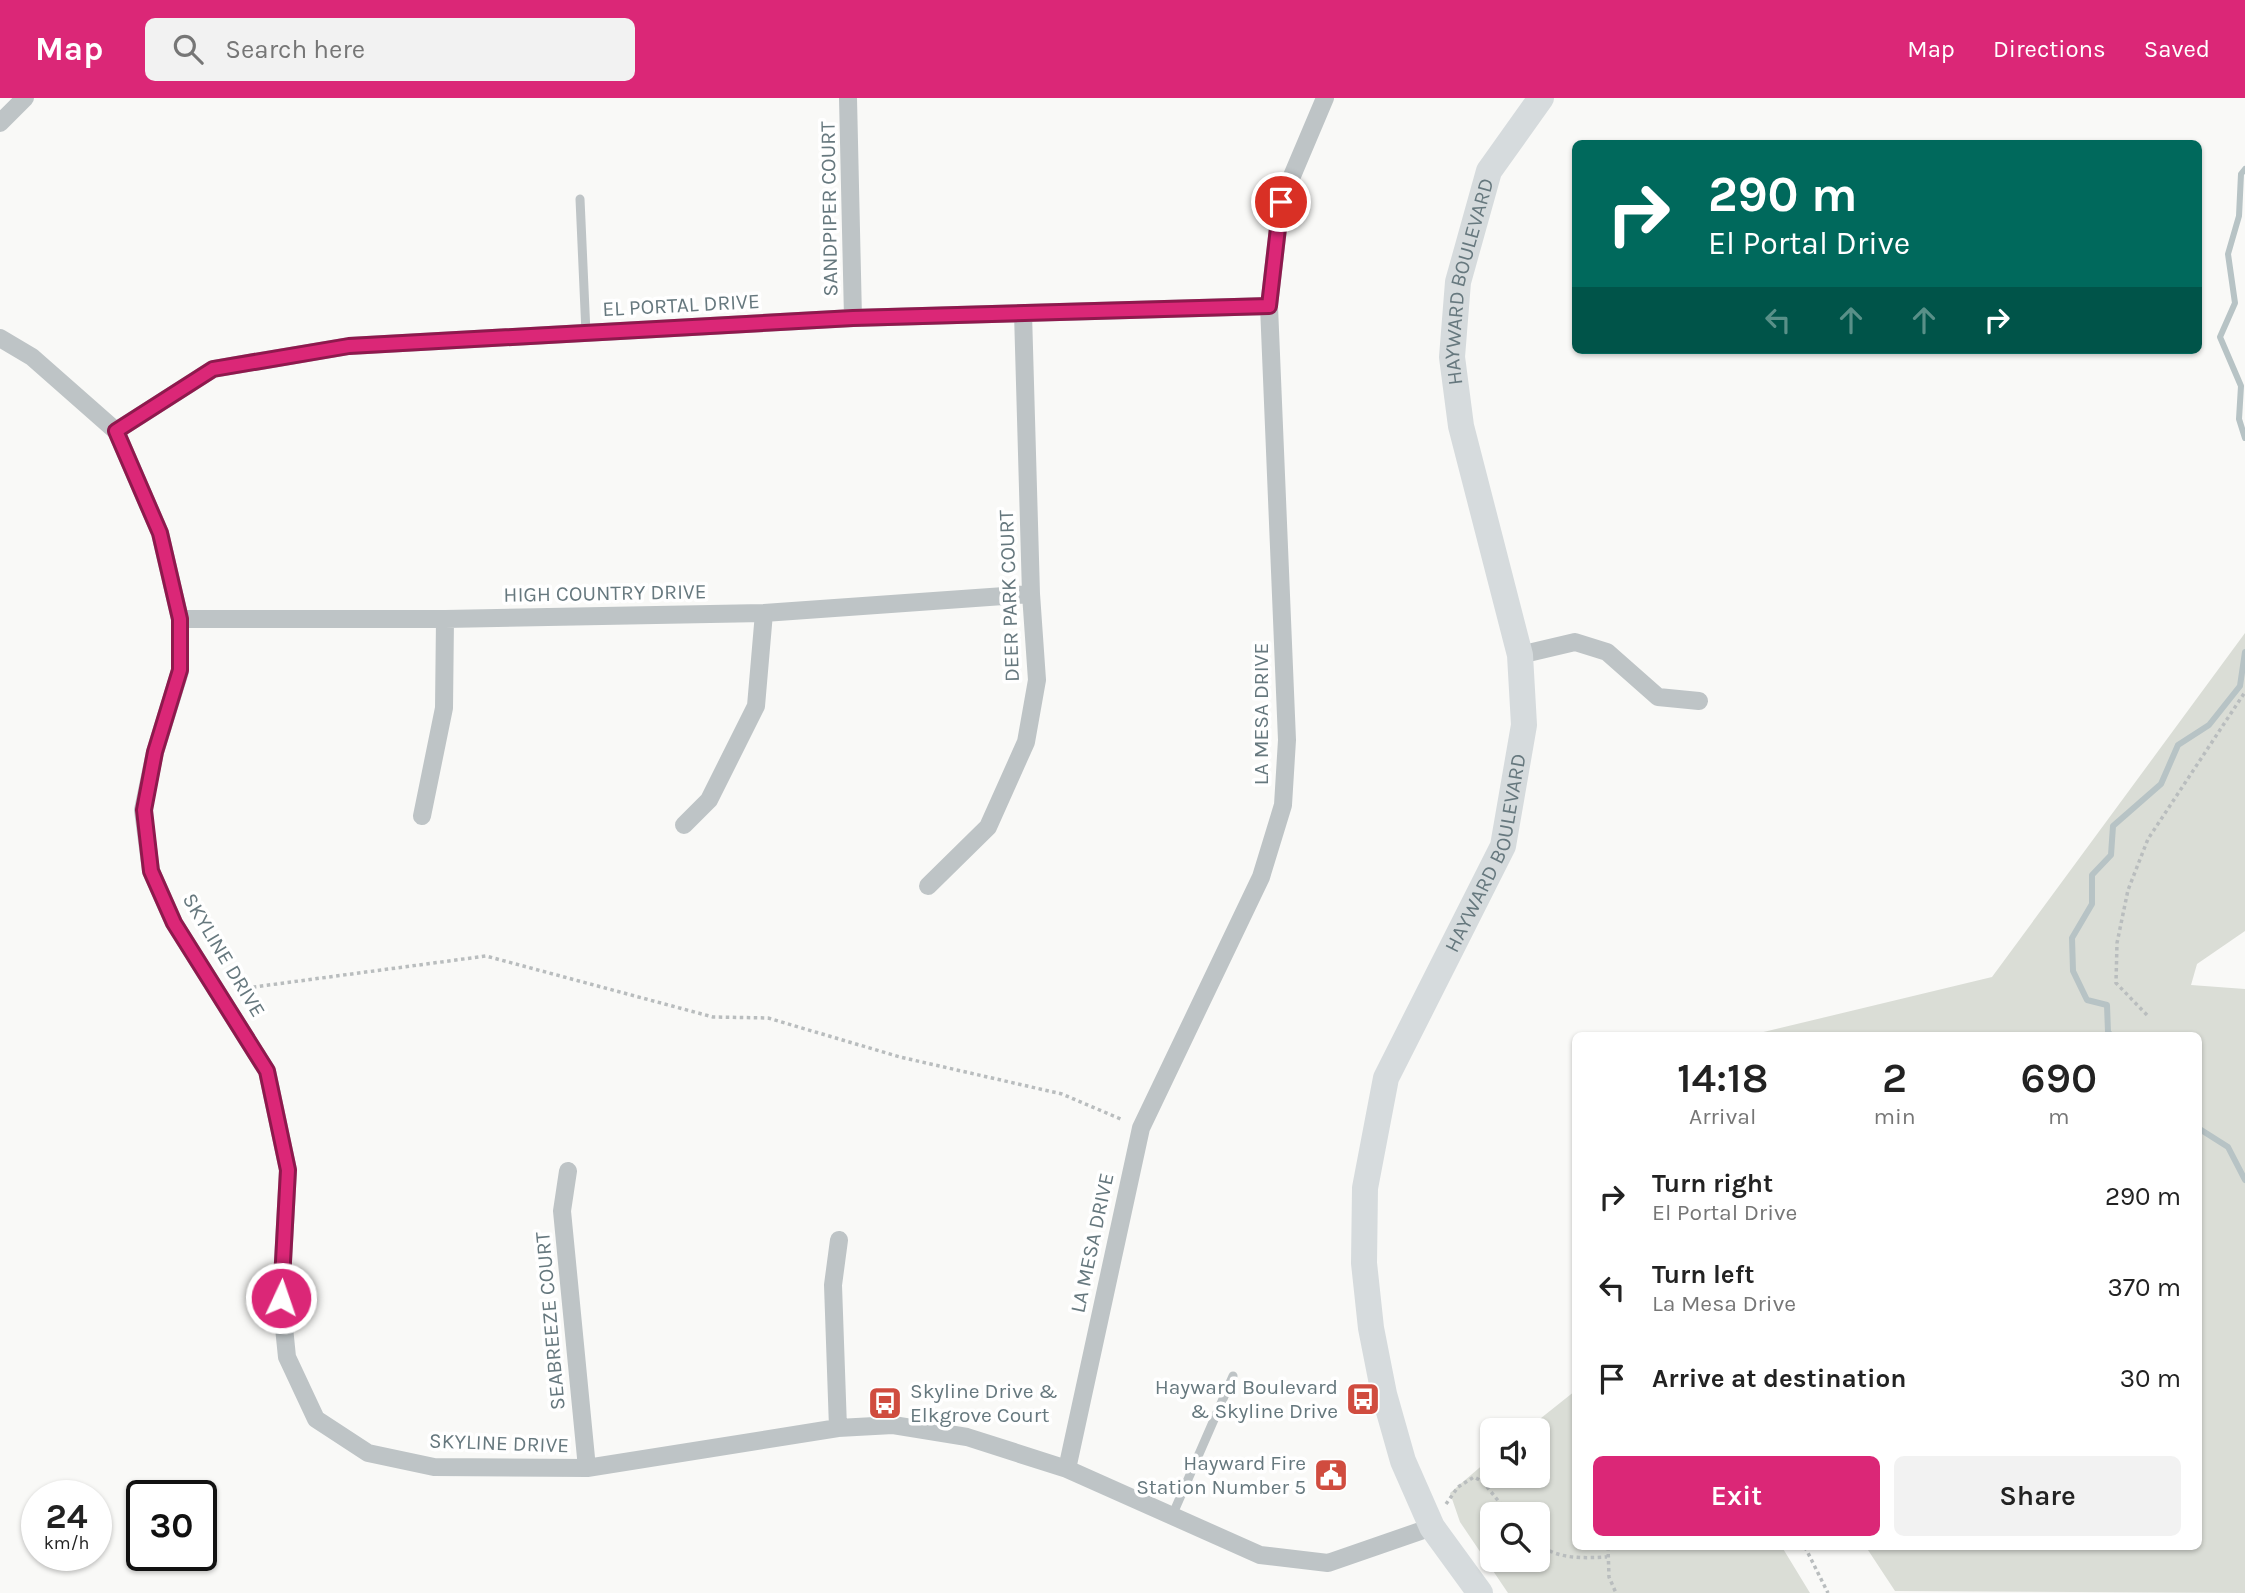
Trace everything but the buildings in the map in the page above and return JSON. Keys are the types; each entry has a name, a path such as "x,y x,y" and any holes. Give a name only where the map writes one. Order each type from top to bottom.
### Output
{"main road":[{"name":"HAYWARD BOULEVARD","path":"1480,1593 1432,1527 1404,1461 1384,1394 1371,1328 1364,1263 1365,1188 1386,1078 1503,846 1524,725 1520,655 1461,426 1452,357 1458,282 1489,171 1541,98"}],"street":[{"path":"0,123 25,98"},
{"name":"SANDPIPER COURT","path":"848,98 853,318"},
{"name":"LA MESA DRIVE","path":"1066,1469 1141,1128 1261,877 1283,806 1287,740 1269,306 1281,202 1325,98"},
{"name":"EL PORTAL DRIVE","path":"116,431 213,369 349,346 853,318 1269,306"},
{"name":"DEER PARK COURT","path":"928,886 988,827 1026,742 1037,680 1031,594 1023,313"},
{"name":"SKYLINE DRIVE","path":"0,338 32,357 116,431 160,533 180,619 180,670 155,752 144,810 151,871 174,923 267,1071 288,1170 281,1298 287,1357 316,1419 368,1452 434,1467 587,1468 838,1428 892,1425 967,1437 1066,1469 1260,1555 1328,1563 1432,1527"},
{"name":"HIGH COUNTRY DRIVE","path":"180,619 445,619 764,613 1031,594"},
{"path":"684,825 709,800 756,706 764,613"},
{"path":"422,816 444,708 445,619"},
{"path":"1520,655 1575,642 1607,652 1658,697 1699,701"},
{"name":"SEABREEZE COURT","path":"568,1171 562,1211 587,1468"},
{"path":"838,1428 833,1285 839,1240"}],"lane":[{"path":"580,199 586,334"},
{"path":"1172,1516 1233,1376"}],"path":[{"path":"2147,1015 2116,984 2117,943 2128,890 2148,839 2245,692"},
{"path":"219,992 486,957 713,1017 768,1018 900,1058 1062,1094 1141,1128"},
{"path":"1432,1527 1458,1487 1474,1477 1483,1482 1499,1502"},
{"path":"1608,1550 1609,1577 1616,1593"},
{"path":"1806,1550 1828,1593"},
{"path":"1550,1551 1561,1555 1607,1557"}],"shaded area":[{"path":"2245,633 2245,931 2197,964 2191,985 2245,989 2245,1593 1895,1591 1868,1550 2202,1550 2202,1032 1764,1032 1992,977"},
{"path":"1572,1393 1572,1550 1784,1550 1810,1593 1508,1593 1494,1572 1550,1572 1550,1502 1480,1502 1480,1552 1460,1522 1450,1493 1480,1467 1480,1488 1550,1488 1550,1418 1541,1418"}],"waterway":[{"path":"2245,169 2241,174 2239,216 2228,254 2235,303 2220,337 2241,386 2239,419 2245,438"},
{"path":"2108,1032 2107,1005 2087,1000 2073,971 2072,938 2092,904 2092,875 2111,855 2113,826 2161,784 2178,745 2209,725 2240,686 2245,652"},
{"path":"2202,1131 2228,1147 2245,1180"}],"place":[{"name":"Hayward Boulevard & Skyline Drive","path":"1363,1399"},
{"name":"Skyline Drive & Elkgrove Court","path":"885,1403"},
{"name":"Hayward Fire Station Number 5","path":"1331,1475"}],"route":[{"path":"281,1298 288,1170 267,1071 174,923 151,871 144,810 155,752 180,670 180,619 160,533 116,431 213,369 349,346 853,318 1269,306 1281,202"}]}
